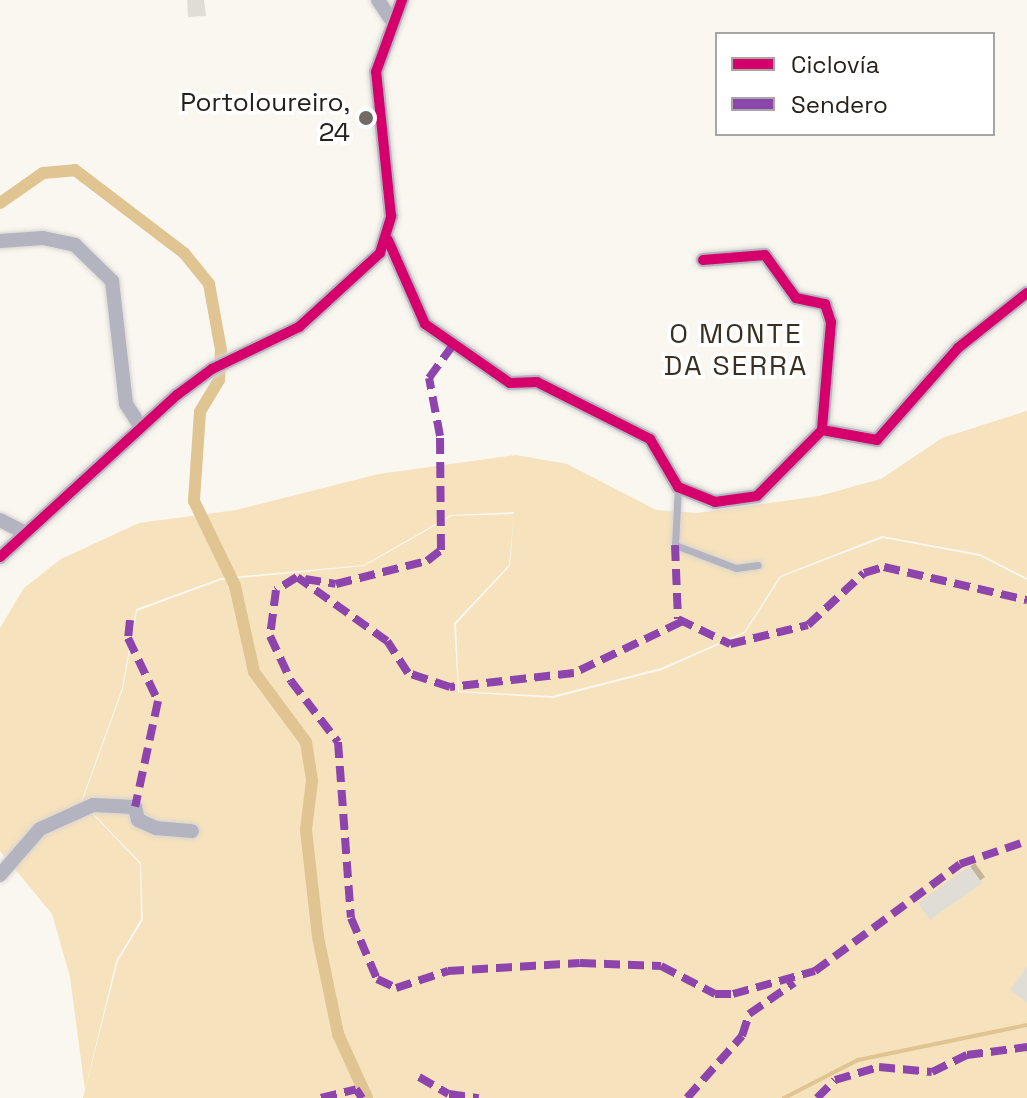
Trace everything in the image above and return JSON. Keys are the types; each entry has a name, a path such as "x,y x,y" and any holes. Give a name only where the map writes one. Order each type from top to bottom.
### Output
{"street":[{"path":"378,0 390,18"},
{"path":"402,0 390,18 375,85 388,240 425,324 510,383 537,382 650,439 678,487 715,502 757,496 822,430 831,322 825,304 796,298 765,255 703,260"},
{"path":"0,241 43,238 75,245 112,281 126,404 141,427"},
{"path":"0,557 141,427 212,369 299,327 388,240"},
{"path":"822,430 877,440 958,348 1027,293"},
{"path":"0,520 24,532"},
{"path":"0,875 40,829 75,811 108,802 135,807 138,820 156,828 192,831"}],"lane":[{"path":"678,487 675,545 736,568 758,565"}],"shaded area":[{"path":"1027,411 1027,578 980,554 882,536 780,576 744,632 661,668 552,696 459,691 456,624 510,566 514,512 451,515 364,565 221,578 136,609 122,688 81,802 140,864 141,919 116,961 85,1090 70,977 52,914 0,851 0,628 24,588 61,559 139,523 236,510 379,474 516,455 567,464 656,510 697,513 819,496 881,479 942,438"},
{"path":"514,514 509,565 454,623 458,692 553,698 662,670 745,633 781,577 883,538 980,556 1027,580 1027,1098 83,1098 118,961 143,920 141,863 82,802 123,689 137,611 221,580 364,566 452,516"}],"building":[{"path":"187,0 204,0 206,16 188,17"},
{"path":"970,866 982,883 930,920 918,903"},
{"path":"1027,967 1027,1003 1010,990"}],"waterway":[{"path":"0,203 43,173 75,170 184,253 209,284 221,350 219,380 200,412 194,501 235,586 254,672 306,742 312,781 306,830 318,937 338,1034 367,1098"},
{"path":"784,1098 858,1060 1027,1025"}],"marked path":[{"path":"305,579 336,584 427,561 441,550 440,436 429,378 452,346"},
{"path":"675,545 678,619 730,644 808,625 864,573 884,567 1027,600"},
{"path":"681,622 574,673 450,687 408,673 387,641 297,577 276,590 270,636 291,681 338,742 351,918 377,979 396,988 448,971 580,963 661,966 715,994 733,994 815,971 960,864 1027,841"},
{"path":"130,620 128,638 158,701 135,807"},
{"path":"687,1098 742,1036 749,1014 794,983"},
{"path":"817,1098 835,1080 879,1067 932,1072 967,1055 1027,1047"},
{"path":"419,1077 449,1094 479,1098"},
{"path":"321,1098 356,1089 362,1098"}],"cycle path":[{"path":"0,557 177,395 212,369 299,327 380,253 391,216 376,72 402,0"},
{"path":"388,240 425,324 510,383 537,382 650,439 678,487 715,502 757,496 822,430 877,440 958,348 1027,293"},
{"path":"703,260 765,255 796,298 825,304 831,322 822,430"}],"place":[{"name":"Portoloureiro, 24","path":"366,118"}],"district":[{"name":"O MONTE DA SERRA","path":"736,349"}]}
